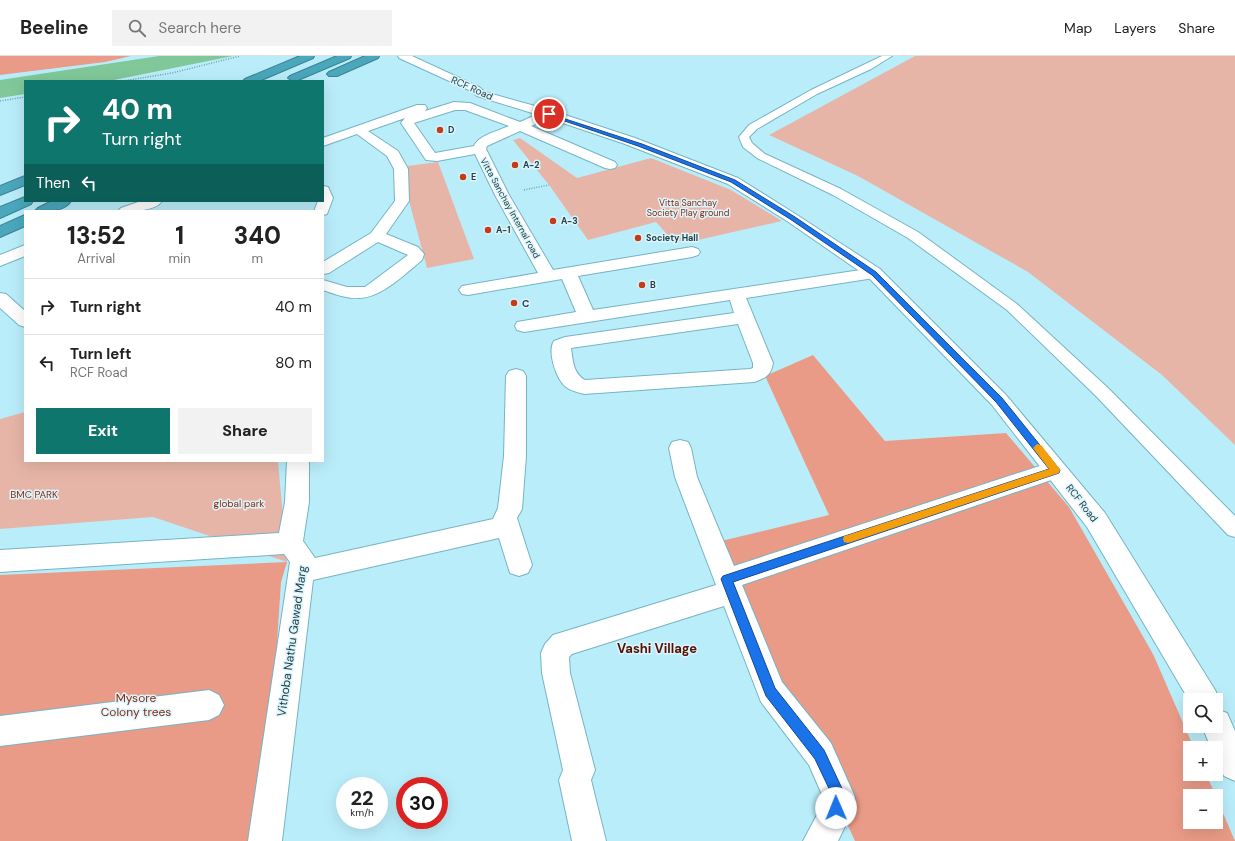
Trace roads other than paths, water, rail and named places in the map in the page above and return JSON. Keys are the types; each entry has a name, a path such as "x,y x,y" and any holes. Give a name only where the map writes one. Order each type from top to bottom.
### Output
{"highway":[{"path":"251,80 309,56"},
{"path":"288,80 346,56"},
{"path":"323,78 374,56"},
{"path":"0,191 24,180"},
{"path":"0,213 24,202"},
{"path":"45,210 62,202"},
{"path":"0,232 24,220"}],"street":[{"name":"RCF Road","path":"403,56 483,94 549,114 649,148 733,181 792,218 874,273 999,400 1096,520 1201,693"},
{"path":"324,142 475,89"},
{"path":"479,149 433,158 430,156 407,123 410,120 454,106 466,106 520,126 610,165"},
{"name":"Vitta Sanchay Internal road","path":"548,276 479,152 479,149 481,144 488,140 549,114"},
{"path":"324,268 377,236 402,201 401,168 393,154 359,130"},
{"path":"322,210 326,198 324,193"},
{"path":"129,210 152,202"},
{"path":"324,285 357,294 371,292 416,257 416,254 412,250 377,236"},
{"path":"0,261 24,250"},
{"path":"468,290 692,252"},
{"path":"568,273 587,317"},
{"path":"524,326 874,273"},
{"path":"736,294 745,317 763,363 762,371 754,375 584,387 572,383 568,379 561,348 565,343 745,317"},
{"path":"0,298 24,319"},
{"path":"516,376 515,456 510,509 505,516 519,566"},
{"path":"680,448 686,477 771,692 820,754 839,797 833,818 820,841"},
{"path":"0,561 290,543 297,502 298,462"},
{"path":"589,841 575,780 579,770 556,673 554,653 563,644 1056,470"},
{"path":"301,572 508,526"},
{"name":"Vithoba Nathu Gawad Marg","path":"265,841 303,560 290,543"},
{"path":"0,731 209,705"},
{"path":"1220,733 1235,765"}],"lane":[{"path":"888,56 814,92 753,127 744,137 747,145 760,156 837,192 913,235 1012,307 1102,392 1235,528"}],"place":[{"name":"D","path":"440,130"},
{"name":"A-2","path":"515,165"},
{"name":"E","path":"463,177"},
{"name":"A-3","path":"553,221"},
{"name":"A-1","path":"488,230"},
{"name":"Society Hall","path":"638,238"},
{"name":"B","path":"642,285"},
{"name":"C","path":"514,303"}],"district":[{"name":"Vashi Village","path":"657,648"}],"park label":[{"name":"Vitta Sanchay Society Play ground","path":"688,208"},
{"name":"BMC PARK","path":"34,494"},
{"name":"global park","path":"239,503"},
{"name":"Mysore Colony trees","path":"136,705"}]}
